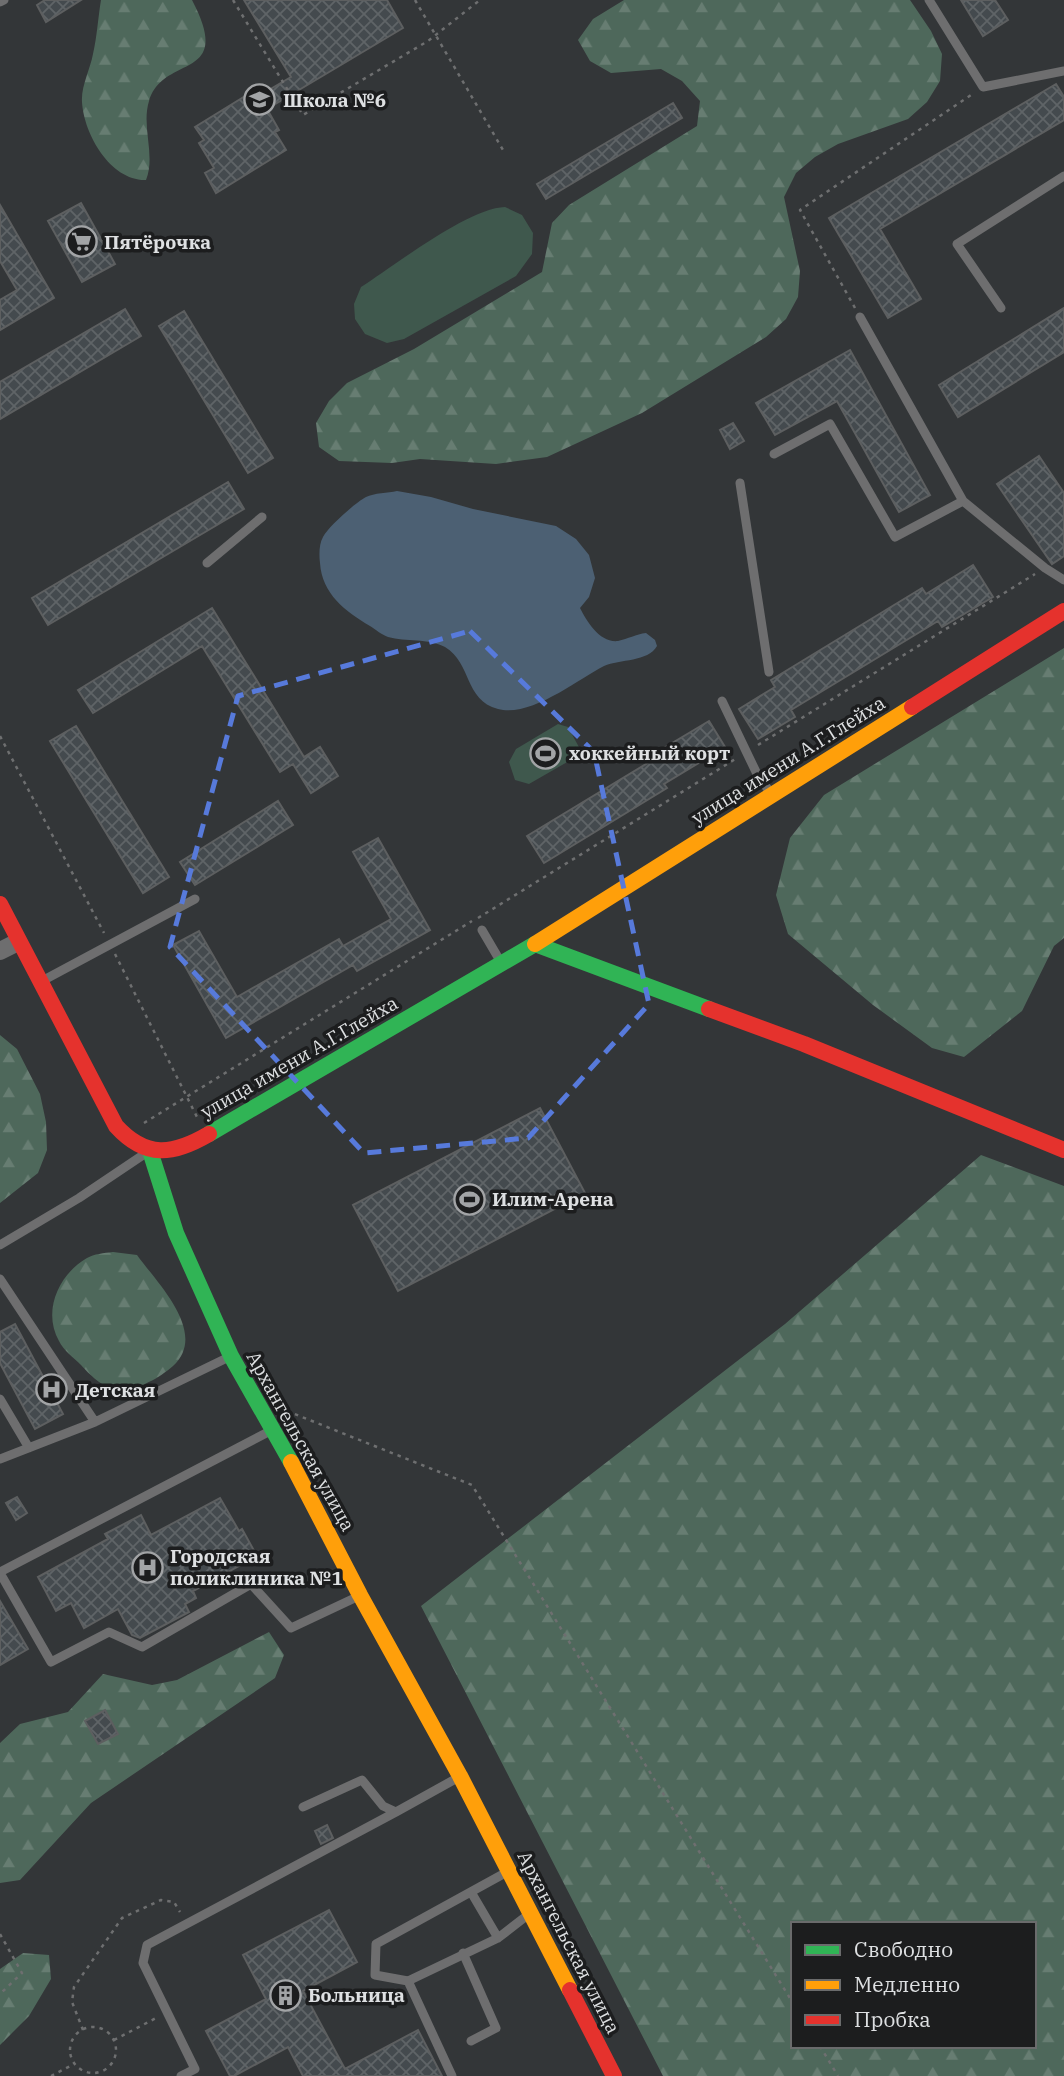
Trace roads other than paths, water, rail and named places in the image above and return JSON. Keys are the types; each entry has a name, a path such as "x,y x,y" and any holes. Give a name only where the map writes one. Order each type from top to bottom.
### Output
{"street":[{"name":"улица имени А.Г.Глейха","path":"150,1150 172,1151 190,1145 502,964 1064,611"},
{"path":"0,904 116,1126 132,1142 150,1150"},
{"path":"0,951 18,942"},
{"path":"535,944 804,1044 1064,1150"},
{"name":"Архангельская улица","path":"150,1150 176,1233 231,1356 274,1429 360,1595 460,1776 614,2076"}],"lane":[{"path":"929,0 983,87 1064,71"},
{"path":"1001,308 957,244 1064,176"},
{"path":"860,317 963,500 1045,568 1064,580"},
{"path":"774,454 830,424 895,537 963,500"},
{"path":"740,483 769,672"},
{"path":"207,563 262,517"},
{"path":"722,701 758,776 772,795"},
{"path":"40,982 195,899"},
{"path":"482,930 502,964"},
{"path":"0,1245 79,1198 150,1150"},
{"path":"0,1279 95,1422"},
{"path":"0,1459 95,1422 231,1356"},
{"path":"0,1399 29,1448"},
{"path":"274,1429 0,1573 51,1662 109,1632 142,1647 251,1584 291,1628 360,1595"},
{"path":"181,2076 195,2069 143,1963 147,1945 460,1776"},
{"path":"303,1807 362,1780 383,1806 396,1812"},
{"path":"509,1871 376,1944 375,1975 408,1982 498,1938 530,1913"},
{"path":"471,1892 498,1938"},
{"path":"463,1953 496,2028 471,2041"},
{"path":"408,1982 452,2076"}],"water":[{"path":"397,491 556,526 576,539 589,555 595,578 589,597 580,608 595,630 611,641 646,633 655,640 657,646 640,658 604,666 553,696 524,708 498,709 487,704 473,690 460,662 445,647 431,642 383,635 344,608 325,584 319,553 326,532 366,497"}],"place":[{"name":"Школа №6","path":"260,100"},
{"name":"Пятёрочка","path":"81,242"},
{"name":"хоккейный корт","path":"546,753"},
{"name":"Илим-Арена","path":"469,1199"},
{"name":"Детская","path":"52,1390"},
{"name":"Городская поликлиника №1","path":"147,1567"},
{"name":"Больница","path":"285,1995"}]}
